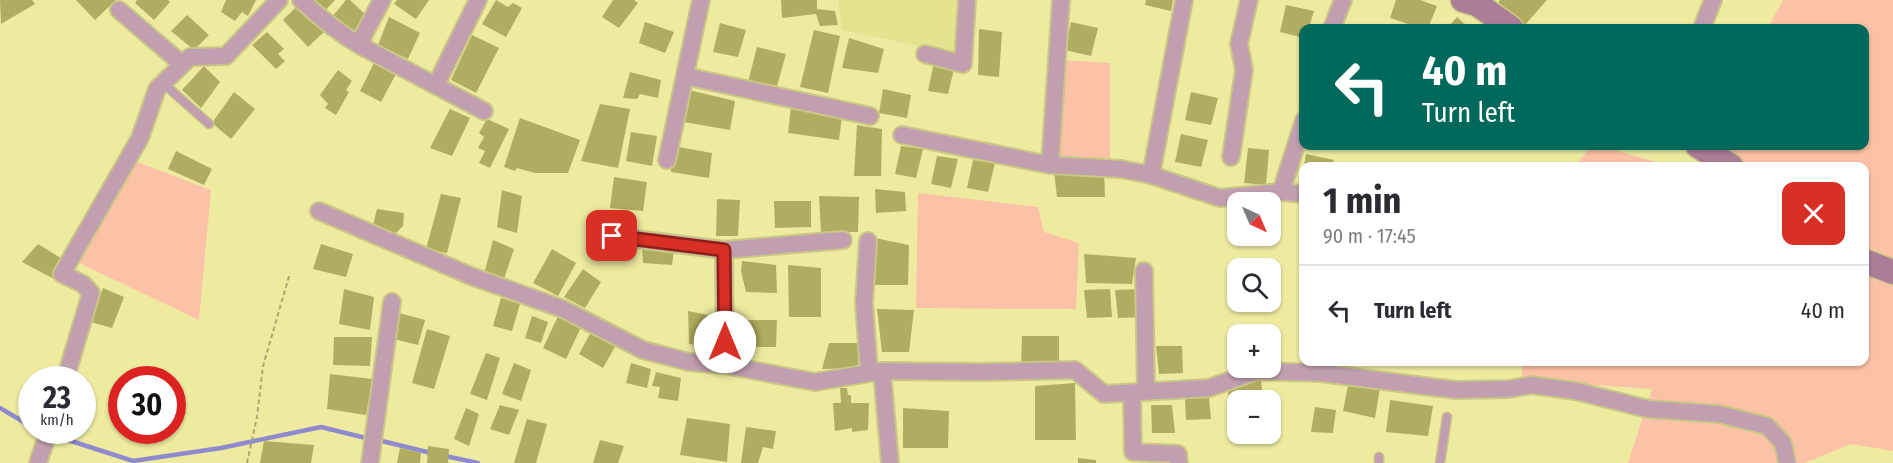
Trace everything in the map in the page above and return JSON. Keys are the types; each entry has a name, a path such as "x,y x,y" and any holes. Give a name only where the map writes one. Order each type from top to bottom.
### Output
{"street":[{"path":"69,366 91,293 83,284 62,274 140,138 157,89 189,57 226,56 279,0"},
{"path":"301,0 316,15 361,46 484,111"},
{"path":"361,46 364,34 382,0"},
{"path":"436,85 478,0"},
{"path":"667,160 701,0"},
{"path":"925,54 963,64 967,0"},
{"path":"1050,165 1061,0"},
{"path":"1151,175 1184,0"},
{"path":"1231,157 1244,70 1239,44 1249,0"},
{"path":"1334,24 1343,0"},
{"path":"1704,24 1713,0"},
{"path":"1474,1 1506,24"},
{"path":"119,10 182,64"},
{"path":"685,76 870,116"},
{"path":"902,135 1050,165 1121,169 1151,175 1220,198 1227,197"},
{"path":"1299,136 1281,192 1299,194"},
{"path":"1705,150 1724,162"},
{"path":"319,211 471,276 563,309 643,350 689,362 725,365 815,382 876,373 1075,370 1104,394 1209,388 1257,371 1321,373 1456,390 1509,389 1531,385 1576,391 1648,409 1719,414 1767,426 1783,443 1787,463"},
{"path":"612,236 724,250 843,240"},
{"path":"868,241 864,303 890,463"},
{"path":"724,250 725,365"},
{"path":"1869,263 1893,272"},
{"path":"1144,271 1139,392 1133,452 1178,454 1179,463"},
{"path":"370,463 392,302"},
{"path":"38,463 44,444"}],"lane":[{"path":"163,83 208,124"},
{"path":"1440,463 1447,417"}],"path":[{"path":"247,463 257,417 263,366 290,273"}],"shaded area":[{"path":"838,0 961,0 959,54 842,30"},
{"path":"1783,0 1893,0 1893,451 1851,444 1804,463 1628,463 1652,389 1522,380 1522,366 1869,366 1869,162 1725,162 1729,150 1869,150 1869,24 1770,24"},
{"path":"1062,60 1110,63 1110,161 1055,159"},
{"path":"1588,150 1613,150 1657,162 1578,162"},
{"path":"135,161 211,190 199,320 77,262"},
{"path":"918,193 1038,207 1044,232 1079,243 1076,309 916,308"}],"building":[{"path":"0,0 32,0 35,4 1,24"},
{"path":"76,0 116,0 95,20"},
{"path":"137,0 168,0 170,2 154,20 135,3"},
{"path":"226,0 256,0 248,16 242,12 235,21 221,12"},
{"path":"311,0 335,0 324,12"},
{"path":"346,0 350,0 367,16 352,33 332,17"},
{"path":"397,0 429,0 416,19 394,4"},
{"path":"496,0 508,7 513,3 522,8 506,37 482,24"},
{"path":"613,0 634,0 638,3 619,28 602,17"},
{"path":"781,0 817,0 817,9 835,11 838,25 820,26 816,14 782,18"},
{"path":"1146,0 1173,0 1171,11 1145,5"},
{"path":"1396,0 1420,0 1437,6 1430,24 1408,24 1390,18"},
{"path":"1500,0 1547,0 1526,24 1522,24 1498,2"},
{"path":"298,5 325,31 308,47 283,20"},
{"path":"1286,5 1314,11 1310,24 1299,24 1299,37 1280,32"},
{"path":"187,15 209,35 194,50 171,31"},
{"path":"389,17 420,33 408,59 378,45"},
{"path":"1457,17 1465,24 1451,24"},
{"path":"645,22 674,32 665,53 639,43"},
{"path":"1071,22 1098,28 1091,56 1065,50"},
{"path":"720,23 746,30 738,57 713,52"},
{"path":"979,29 1002,32 999,77 978,75"},
{"path":"814,30 840,36 828,93 800,87"},
{"path":"267,32 284,49 278,54 285,61 276,69 252,45"},
{"path":"472,35 499,48 476,93 451,80"},
{"path":"849,38 884,49 878,73 842,68"},
{"path":"757,47 786,54 777,86 748,82"},
{"path":"376,59 397,72 381,102 360,91"},
{"path":"934,62 955,65 948,94 928,91"},
{"path":"204,66 220,82 201,108 182,90"},
{"path":"338,70 352,81 346,90 349,92 336,115 325,108 328,104 320,95"},
{"path":"630,72 661,80 658,98 640,94 637,99 623,98"},
{"path":"883,89 911,95 907,118 879,113"},
{"path":"689,90 735,101 730,130 684,122"},
{"path":"234,92 255,109 231,139 212,123"},
{"path":"1191,92 1218,98 1211,125 1185,120"},
{"path":"600,104 630,109 618,168 581,161"},
{"path":"791,106 842,117 839,140 788,133"},
{"path":"450,109 470,118 452,156 430,148"},
{"path":"520,118 580,140 568,173 535,173 517,168 515,171 504,167"},
{"path":"487,119 509,129 490,168 479,163 485,151 478,148 484,137 479,133"},
{"path":"857,125 882,129 881,176 854,176"},
{"path":"631,132 657,136 652,166 626,161"},
{"path":"1181,134 1208,140 1201,167 1175,162"},
{"path":"673,146 712,153 709,178 671,172"},
{"path":"901,146 923,149 916,178 895,174"},
{"path":"1248,148 1269,150 1266,185 1244,183"},
{"path":"176,151 212,169 204,185 168,169"},
{"path":"1306,154 1334,160 1333,162 1305,162"},
{"path":"937,156 958,159 951,188 931,184"},
{"path":"973,160 995,163 988,192 967,188"},
{"path":"1054,171 1104,171 1105,197 1057,197"},
{"path":"614,177 647,182 643,211 610,208"},
{"path":"875,189 905,192 906,211 876,213"},
{"path":"502,190 522,196 517,233 497,227"},
{"path":"441,194 461,198 447,253 426,249"},
{"path":"819,196 859,197 858,232 821,232"},
{"path":"717,199 740,200 738,236 716,236"},
{"path":"774,201 811,201 811,227 775,228"},
{"path":"377,209 404,213 403,226 396,233 372,229"},
{"path":"875,238 909,245 908,285 872,285"},
{"path":"493,240 514,249 503,282 484,274"},
{"path":"38,244 64,260 56,280 22,262"},
{"path":"321,244 353,254 346,277 313,269"},
{"path":"642,247 674,250 672,265 643,263"},
{"path":"552,249 576,263 558,296 533,283"},
{"path":"1084,254 1136,258 1132,284 1086,283"},
{"path":"742,261 776,265 777,293 746,292 741,271"},
{"path":"788,265 821,268 821,317 789,317"},
{"path":"583,269 601,282 585,308 564,297"},
{"path":"103,288 124,297 112,328 91,322"},
{"path":"344,289 374,297 370,330 339,324"},
{"path":"1110,289 1112,317 1087,318 1084,290"},
{"path":"1141,289 1143,317 1118,318 1115,290"},
{"path":"501,298 520,304 512,331 493,326"},
{"path":"877,309 914,310 909,352 882,352"},
{"path":"688,311 708,315 708,325 716,326 714,346 689,344"},
{"path":"560,312 583,323 566,359 543,348"},
{"path":"399,313 425,320 418,345 394,339"},
{"path":"532,316 548,322 541,343 525,338"},
{"path":"737,320 777,320 776,347 737,347"},
{"path":"427,329 450,336 434,389 412,383"},
{"path":"591,332 616,345 603,368 579,354"},
{"path":"1022,336 1059,336 1059,362 1021,364"},
{"path":"334,337 372,337 370,366 333,365"},
{"path":"829,343 858,343 858,368 822,369"},
{"path":"1156,346 1182,346 1183,373 1159,374"},
{"path":"486,353 500,358 487,400 470,394"},
{"path":"514,363 531,370 521,401 502,394"},
{"path":"631,363 651,369 647,388 626,383"},
{"path":"656,372 681,378 678,401 658,398 660,387 652,386"},
{"path":"330,374 373,379 366,415 327,409"},
{"path":"1261,380 1262,390 1228,390 1228,387"},
{"path":"1075,383 1076,440 1035,440 1035,386"},
{"path":"1348,385 1380,388 1375,418 1343,411"},
{"path":"840,388 847,388 848,395 851,395 851,403 869,403 868,430 852,432 852,428 835,431 833,403 841,403"},
{"path":"1209,398 1211,419 1186,420 1185,399"},
{"path":"1390,400 1433,406 1428,436 1386,432"},
{"path":"500,405 519,410 509,435 490,429"},
{"path":"1151,405 1172,405 1175,433 1152,433"},
{"path":"1315,407 1336,410 1333,433 1311,432"},
{"path":"466,408 479,414 469,446 454,439"},
{"path":"903,408 949,411 948,448 903,448"},
{"path":"687,418 730,424 727,462 680,455"},
{"path":"527,419 547,424 536,463 514,463"},
{"path":"746,427 776,431 773,449 763,447 758,463 741,463"},
{"path":"600,440 624,446 618,463 593,463"},
{"path":"264,441 314,445 311,463 260,463"},
{"path":"428,446 449,449 448,463 427,463"},
{"path":"400,448 421,453 420,463 397,463"},
{"path":"1078,458 1096,460 1096,463 1078,463"}],"waterway":[{"path":"0,408 18,419"},
{"path":"80,444 133,461 221,448 321,427 370,439"},
{"path":"378,440 431,453"},
{"path":"445,456 478,463"}],"route":[{"path":"612,236 724,250 725,342"}]}
